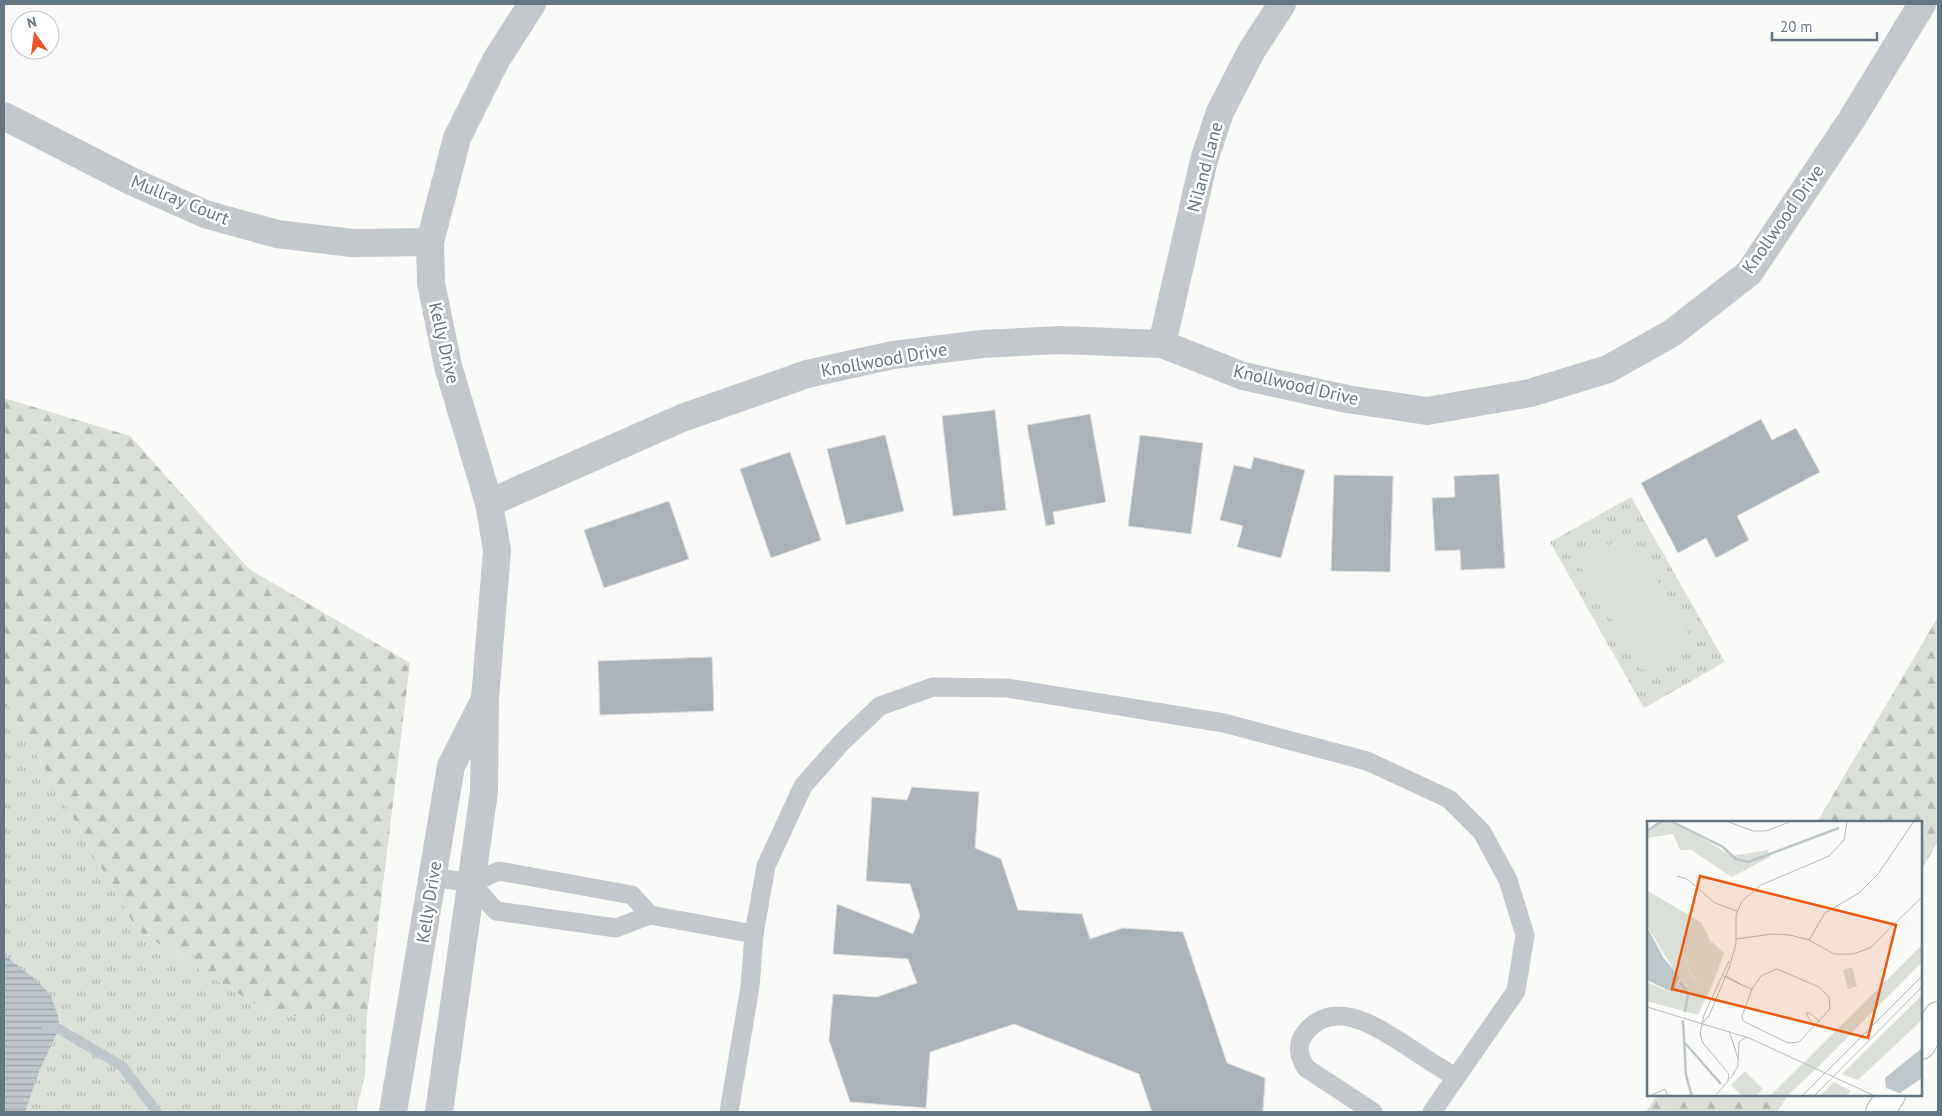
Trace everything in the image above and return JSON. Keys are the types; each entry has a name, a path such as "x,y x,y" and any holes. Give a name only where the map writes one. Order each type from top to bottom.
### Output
{"highway":[{"path":"1922,1043 1938,1016"},
{"path":"1880,1112 1890,1096"}],"street":[{"name":"Kelly Drive","path":"439,1112 484,792 485,699 497,550 489,503 448,366 431,283 430,242 457,138 496,60 532,4"},
{"name":"Niland Lane","path":"1162,344 1204,160 1220,112 1252,50 1282,4"},
{"name":"Knollwood Drive","path":"489,503 682,418 807,374 893,355 982,344 1060,340 1162,344 1243,376 1347,399 1427,411 1530,394 1608,369 1672,333 1749,273 1852,120 1922,4"},
{"name":"Mullray Court","path":"4,116 132,181 205,214 277,234 352,243 430,242"},
{"name":"Kelly Drive","path":"393,1112 451,766 485,699"}],"lane":[{"path":"729,1112 750,987 754,934 766,866 803,786 842,742 880,706 933,687 1008,688 1224,723 1367,761 1449,799 1482,832 1508,880 1525,935 1516,991 1432,1112"},
{"path":"433,877 471,883 499,871 632,895 650,915"},
{"path":"471,883 496,911 616,928 650,915 754,934"},
{"path":"1373,1112 1306,1068 1302,1062 1299,1047 1304,1033 1319,1020 1330,1016 1349,1016 1373,1025 1456,1077"}],"green space":[{"path":"4,398 130,436 249,569 410,663 367,1016 274,1016 137,930 4,697"},
{"path":"1631,497 1725,662 1644,708 1550,542"},
{"path":"1629,533 1693,641 1642,671 1578,563"},
{"path":"1938,617 1938,841 1922,869 1922,821 1818,821"},
{"path":"4,697 137,930 274,1016 367,1016 365,1075 356,1112 15,1112 4,963"},
{"path":"1656,1096 1787,1096 1777,1112 1646,1112"}],"shaded area":[{"path":"4,955 35,979 50,994 59,1019 59,1029 39,1071 25,1112 4,1112"}],"building":[{"path":"995,410 1006,510 953,516 942,416"},
{"path":"1090,414 1106,502 1053,512 1055,524 1046,526 1027,425"},
{"path":"1761,419 1772,440 1796,428 1820,472 1737,516 1749,540 1716,558 1706,538 1678,553 1641,483"},
{"path":"885,435 904,511 846,525 827,449"},
{"path":"1140,435 1203,443 1191,534 1128,526"},
{"path":"790,452 821,540 771,558 740,469"},
{"path":"1254,457 1305,470 1281,558 1237,547 1243,526 1220,520 1234,465 1251,469"},
{"path":"1499,474 1505,568 1461,570 1460,550 1435,551 1432,498 1455,497 1454,476"},
{"path":"1334,475 1393,476 1390,572 1331,571"},
{"path":"669,501 689,559 604,588 584,530"},
{"path":"712,657 714,711 600,715 598,661"},
{"path":"912,787 979,792 975,848 1001,859 1018,910 1082,914 1090,939 1123,928 1183,932 1227,1063 1265,1078 1263,1112 1152,1112 1139,1074 1014,1024 930,1052 926,1108 850,1102 829,1040 833,994 877,997 917,983 908,959 833,954 837,904 913,934 920,916 910,884 866,881 872,797 907,800"}],"waterway":[{"path":"47,1028 59,1029 122,1066 157,1112"}]}
